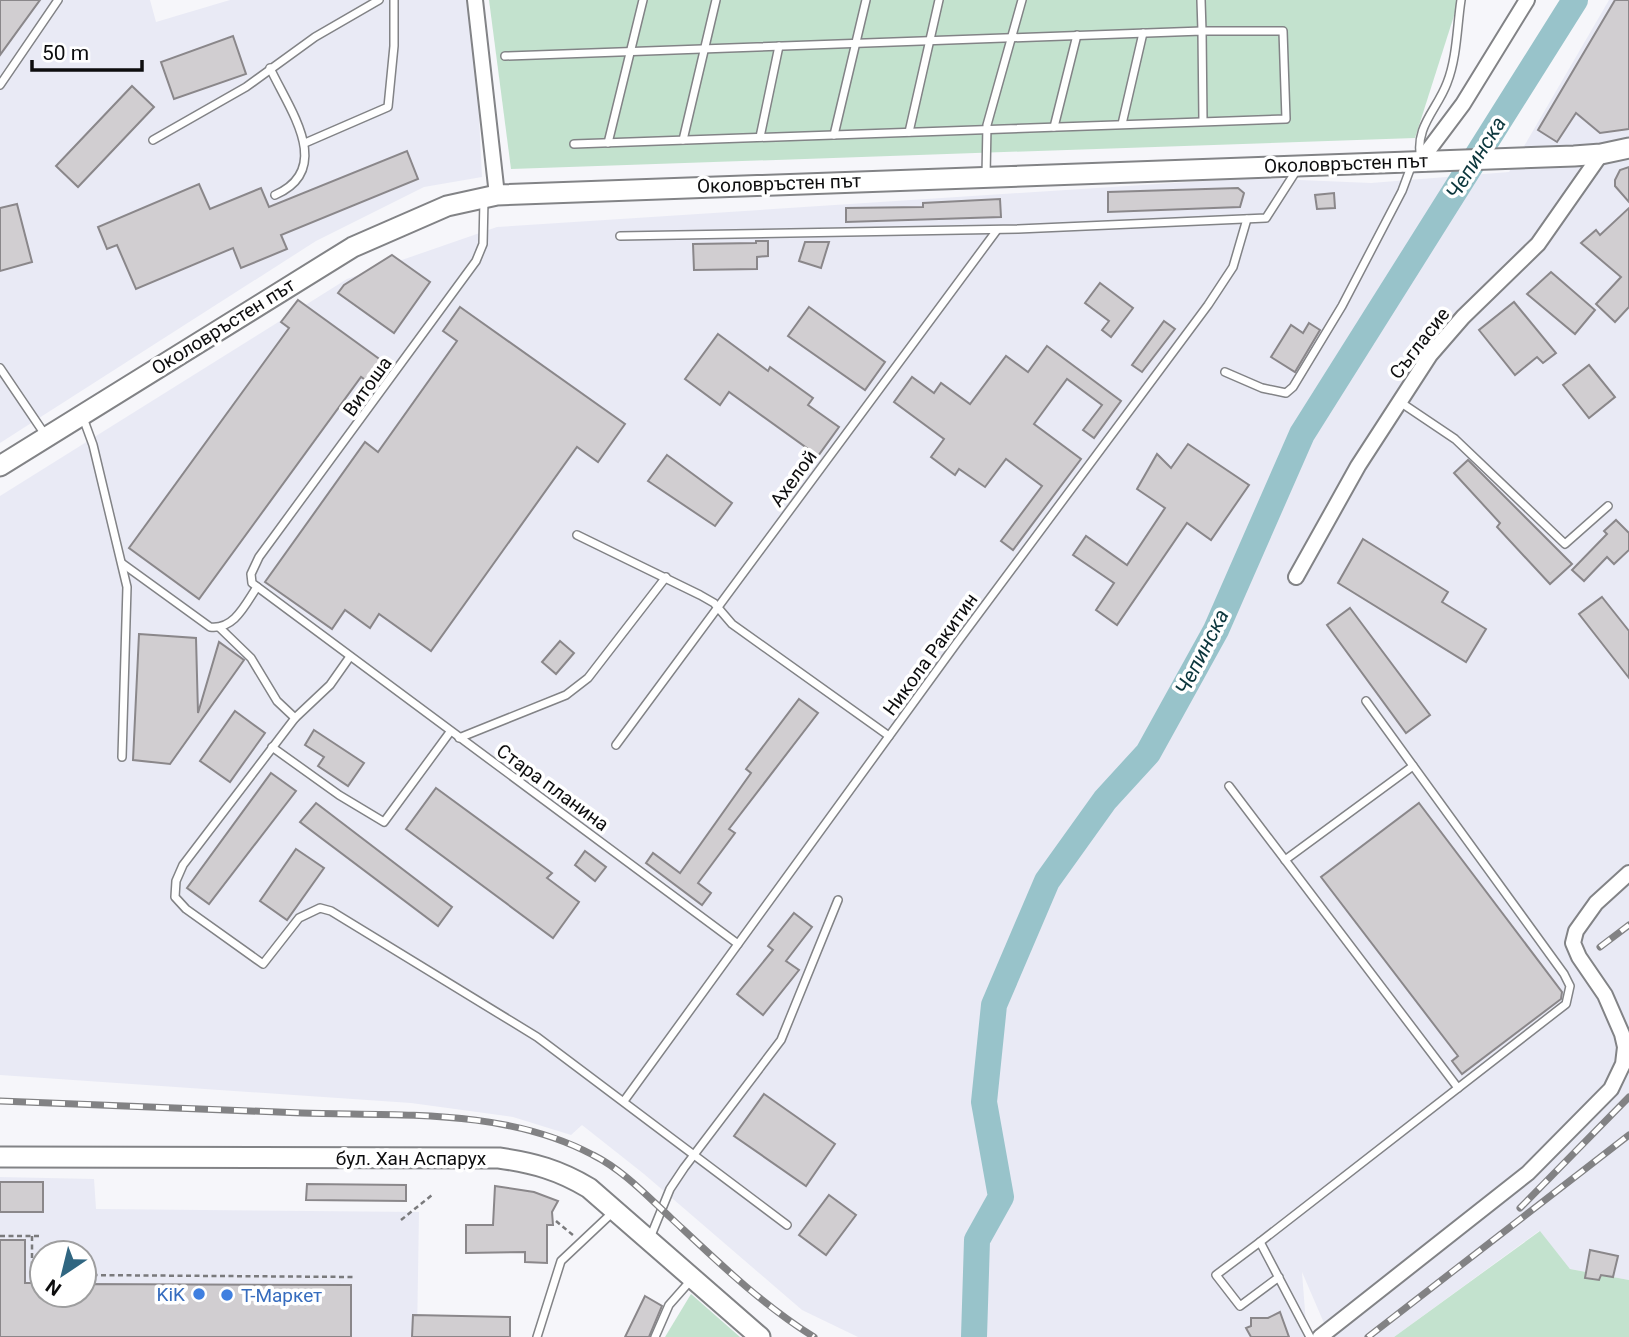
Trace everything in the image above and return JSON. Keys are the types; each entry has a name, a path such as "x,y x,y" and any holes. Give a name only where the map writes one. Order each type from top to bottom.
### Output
{"street":[{"path":"475,0 490,197"},
{"path":"1424,160 1463,104 1527,0"},
{"name":"Околовръстен път","path":"0,466 353,247 447,206 490,197 1301,164 1601,155 1629,149"},
{"name":"Съгласие","path":"1296,577 1399,401 1430,355 1463,317 1546,235 1601,155"},
{"path":"1320,1337 1528,1173 1602,1099 1618,1077 1626,1062 1625,1047 1616,1016 1573,943 1576,931 1596,903 1629,873"},
{"name":"бул. Хан Аспарух","path":"0,1157 499,1158 537,1163 563,1172 615,1210 760,1337"}],"lane":[{"path":"0,85 58,0"},
{"path":"153,140 246,87 315,37 379,0"},
{"path":"304,143 388,107 394,46 394,0"},
{"path":"608,143 643,0"},
{"path":"683,140 716,0"},
{"path":"834,135 866,0"},
{"path":"909,132 939,0"},
{"path":"986,176 987,129 1021,0"},
{"path":"1201,0 1203,121"},
{"path":"1225,372 1262,388 1286,393 1299,378 1402,191 1424,160 1418,145 1422,129 1448,81 1461,0"},
{"path":"505,56 1077,35 1283,31 1286,119 574,144"},
{"path":"1122,124 1143,33"},
{"path":"1054,127 1077,35"},
{"path":"760,137 779,46"},
{"path":"270,68 304,143 306,164 301,178 289,189 275,195"},
{"path":"620,236 997,230 1266,218 1301,164"},
{"name":"Витоша","path":"220,628 231,623 255,585 251,574 259,557 476,261 483,244 490,197"},
{"name":"Никола Ракитин","path":"624,1101 889,736 1208,305 1233,267 1247,219"},
{"name":"Ахелой","path":"616,745 997,230"},
{"path":"0,368 46,437"},
{"path":"1399,401 1455,439 1565,544 1608,506"},
{"path":"82,415 93,445 116,549 123,565 128,610 122,757"},
{"path":"577,535 666,577 719,609 732,624 889,736"},
{"path":"123,565 200,620 220,628 251,658 277,701 295,718"},
{"path":"459,738 566,695 588,678 666,577"},
{"name":"Стара планина","path":"255,585 349,658 738,944"},
{"path":"349,658 330,685 295,718 183,865 176,881 175,897 186,909 263,964 299,918 320,908 331,911 537,1037 787,1225"},
{"path":"1279,1277 1240,1306 1216,1275 1566,1004 1570,986 1564,974 1366,701"},
{"path":"272,747 339,795 384,822 450,732"},
{"path":"1285,860 1413,766"},
{"path":"1229,786 1458,1088"},
{"path":"650,1239 670,1189 781,1040 838,900"},
{"path":"537,1337 561,1261 615,1210"},
{"path":"1260,1242 1310,1337"},
{"path":"655,1337 669,1305 692,1278"}],"path":[{"path":"401,1220 432,1195"},
{"path":"0,1236 42,1236"},
{"path":"98,1275 353,1277"}],"shaded area":[{"path":"0,0 150,0 156,22 230,0 470,0 475,36 482,177 424,187 316,241 0,443"},
{"path":"1609,0 1629,0 1629,1280 1570,1269 1539,1231 1394,1337 1330,1337 1302,1272 1307,1337 858,1337 802,1310 644,1174 582,1125 571,1135 513,1117 411,1103 0,1075 0,496 347,279 497,227 1250,178 1371,183 1509,172"},
{"path":"0,1177 94,1179 96,1209 419,1212 417,1337 0,1337"}],"green space":[{"path":"489,0 1459,0 1415,138 511,169"},
{"path":"1540,1231 1570,1269 1629,1280 1629,1337 1394,1337"},
{"path":"691,1294 740,1337 665,1337"}],"building":[{"path":"0,0 40,0 0,55"},
{"path":"1615,0 1629,0 1629,129 1600,133 1576,113 1557,142 1538,130"},
{"path":"233,36 246,74 174,99 161,62"},
{"path":"132,86 154,107 78,187 56,166"},
{"path":"407,151 418,179 281,235 287,249 241,268 233,248 136,289 117,245 107,249 98,227 199,184 210,209 261,188 269,207"},
{"path":"1629,167 1629,202 1615,186 1615,180 1620,170"},
{"path":"1238,188 1244,193 1240,207 1108,212 1108,192"},
{"path":"1334,193 1335,208 1317,209 1315,195"},
{"path":"1000,199 1001,217 846,222 846,208 923,207 923,203"},
{"path":"17,204 32,262 0,271 0,208"},
{"path":"1629,208 1629,307 1615,322 1596,304 1621,277 1581,243 1596,230 1600,235"},
{"path":"768,241 768,256 757,257 757,269 694,270 693,244"},
{"path":"805,242 829,242 821,268 799,261"},
{"path":"392,255 430,282 394,333 338,293 344,285"},
{"path":"1551,272 1595,310 1575,334 1527,294"},
{"path":"1100,283 1133,308 1111,337 1102,330 1109,321 1085,303"},
{"path":"298,300 389,366 374,386 361,377 199,599 129,548 289,328 281,322"},
{"path":"1514,302 1556,353 1543,363 1537,357 1515,375 1479,330"},
{"path":"460,307 625,424 598,462 577,447 431,651 379,614 370,628 345,610 332,629 265,582 365,442 378,452 457,341 443,331"},
{"path":"809,307 885,362 865,390 788,336"},
{"path":"1164,321 1175,329 1142,372 1132,365"},
{"path":"1309,323 1320,330 1295,372 1271,357 1291,325 1303,333"},
{"path":"718,334 768,371 770,367 813,398 808,405 839,427 818,456 729,392 720,405 685,379"},
{"path":"1047,346 1121,401 1094,438 1083,430 1102,405 1067,379 1034,424 1081,459 1013,550 1001,541 1042,486 1006,459 985,487 959,469 955,475 931,457 944,439 894,402 912,377 934,393 941,383 970,404 1006,356 1028,372"},
{"path":"1589,365 1615,397 1589,418 1563,385"},
{"path":"1188,444 1249,485 1211,540 1187,523 1117,625 1096,610 1114,583 1073,555 1086,536 1127,565 1165,508 1137,489 1157,454 1171,468"},
{"path":"667,455 732,503 715,526 648,481"},
{"path":"1468,460 1572,564 1550,584 1497,527 1500,523 1454,473"},
{"path":"1616,520 1629,533 1629,550 1614,564 1607,557 1584,581 1572,570 1607,534 1604,531"},
{"path":"1363,539 1448,592 1442,602 1486,629 1466,662 1338,583"},
{"path":"1602,597 1629,631 1629,678 1579,614"},
{"path":"1350,608 1430,715 1406,733 1327,625"},
{"path":"139,634 196,638 198,713 219,642 244,660 170,764 133,760"},
{"path":"560,641 574,653 556,674 542,662"},
{"path":"799,699 818,713 729,829 735,833 698,883 711,893 702,905 646,863 653,853 680,873 751,773 746,769"},
{"path":"235,711 265,733 230,782 200,761"},
{"path":"314,730 364,763 348,786 318,766 324,757 305,745"},
{"path":"271,773 296,791 209,904 187,888"},
{"path":"436,788 552,873 547,878 579,902 553,938 406,829"},
{"path":"316,803 452,907 438,926 300,822"},
{"path":"1419,803 1562,992 1561,999 1462,1074 1452,1061 1458,1056 1321,877"},
{"path":"296,849 324,868 287,920 260,901"},
{"path":"585,851 606,867 595,881 575,865"},
{"path":"794,913 812,927 786,961 799,970 763,1015 737,994 773,950 768,946"},
{"path":"764,1094 835,1144 806,1186 734,1136"},
{"path":"0,1182 43,1182 43,1212 0,1212"},
{"path":"307,1184 406,1185 406,1201 306,1200"},
{"path":"495,1186 534,1192 558,1201 552,1212 553,1225 547,1225 547,1263 525,1262 525,1252 466,1253 466,1225 493,1225"},
{"path":"829,1195 856,1215 826,1255 799,1235"},
{"path":"0,1240 25,1240 28,1309 98,1309 98,1284 351,1285 351,1337 0,1337"},
{"path":"1590,1250 1618,1256 1613,1277 1601,1275 1599,1280 1585,1278"},
{"path":"645,1296 662,1306 649,1337 625,1337"},
{"path":"1280,1312 1289,1337 1251,1337 1246,1328 1251,1326 1251,1318 1268,1318"},
{"path":"413,1315 510,1317 510,1337 412,1337"}],"waterway":[{"name":"Чепинска","path":"974,1337 977,1240 1001,1197 984,1102 994,1005 1047,881 1105,800 1148,753 1216,630 1302,434 1575,0"}],"railway":[{"path":"1600,947 1629,925"},
{"path":"1520,1208 1629,1097"},
{"path":"0,1101 413,1115 488,1122 524,1129 559,1140 614,1168 644,1192 740,1281 776,1311 814,1337"},
{"path":"1368,1337 1629,1135"}],"place":[{"name":"KiK","path":"199,1294"},
{"name":"Т-Маркет","path":"227,1295"}]}
